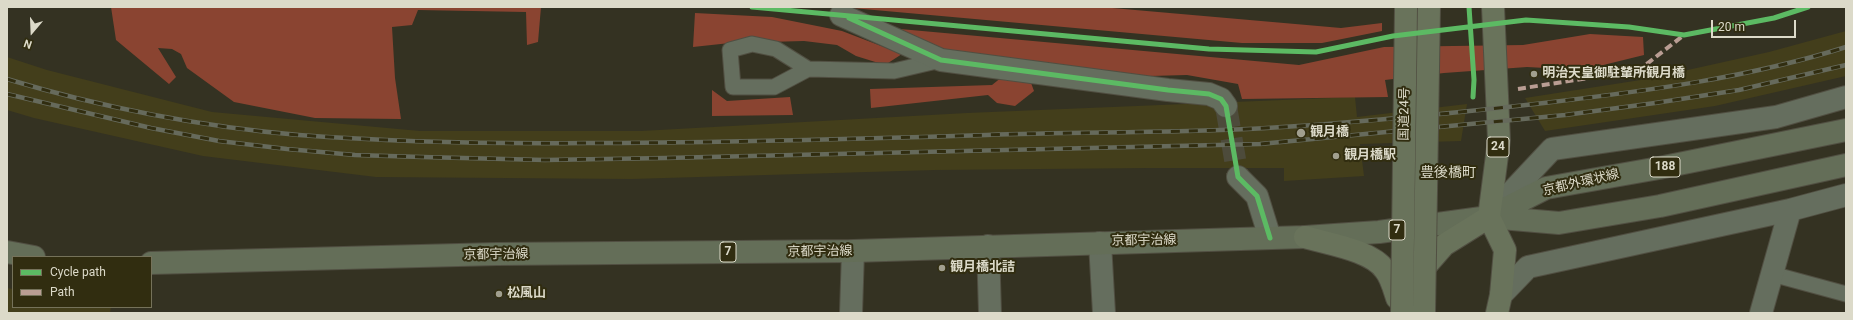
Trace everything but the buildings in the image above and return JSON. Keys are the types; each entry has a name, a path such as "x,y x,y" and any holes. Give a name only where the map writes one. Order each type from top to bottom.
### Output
{"highway":[{"name":"国道24号","path":"1398,308 1406,7"},
{"name":"国道24号","path":"1424,313 1429,7"},
{"name":"24","path":"1489,217 1499,140 1497,77 1492,7"},
{"path":"1398,308 1444,245 1489,217 1505,250 1499,304"},
{"path":"1305,237 1364,255 1375,260 1385,270 1398,308"}],"main road":[{"name":"京都外環状線","path":"1489,217 1546,188 1659,168 1846,130"},
{"path":"1489,217 1559,223 1660,206 1846,165"},
{"name":"京都宇治線","path":"152,263 497,254 852,251 1305,237 1379,232 1489,217"},
{"path":"7,252 29,256"}],"street":[{"path":"841,15 941,60 1209,94 1221,99 1226,106"},
{"path":"1489,217 1552,149 1776,117 1846,97"},
{"path":"1238,177 1258,196 1270,238"},
{"path":"1499,304 1528,267 1790,210 1846,195"},
{"path":"1761,313 1790,210"},
{"path":"1100,243 1104,313"},
{"path":"988,246 990,313"},
{"path":"851,313 852,251"}],"lane":[{"path":"808,69 776,49 752,44 730,50 733,87 774,87 808,69 894,71 941,60"},
{"path":"1772,274 1846,294"}],"shaded area":[{"path":"111,7 541,7 538,42 527,45 526,12 418,10 412,25 392,27 395,78 401,119 315,118 234,102 187,68 181,54 172,49 158,48 176,77 169,84 116,40"},
{"path":"841,7 1101,7 1341,28 1382,23 1382,31 1322,43 1242,43"},
{"path":"695,13 772,17 842,31 902,54 885,65 856,56 837,45 804,41 730,43 693,47"},
{"path":"889,28 1299,65 1384,47 1523,45 1590,34 1643,37 1644,55 1583,70 1527,67 1444,73 1385,80 1388,97 1242,99 1238,84 1187,75 1114,77 965,57"},
{"path":"1846,31 1846,76 1715,106 1545,131 1525,98 1647,79 1769,52"},
{"path":"7,57 47,70 212,112 420,131 641,131 967,113 1355,97 1357,117 1467,104 1461,141 1360,144 1364,176 1284,181 1284,168 1147,168 935,170 631,179 376,177 203,156 34,118 7,110"},
{"path":"1002,77 1030,80 1034,91 1015,106 997,103 988,95 871,108 870,89 992,85"},
{"path":"712,90 727,101 790,97 793,115 712,116"},
{"path":"7,288 12,289 12,308 111,308 110,313 7,313"}],"tunnel":[{"path":"1226,106 1238,177"}],"railway":[{"path":"7,79 115,107 226,127 299,135 479,143 737,142 1215,130 1285,127 1433,115 1620,94 1696,82 1772,67 1846,47"},
{"path":"7,94 151,128 219,141 355,155 545,160 1260,144 1565,115 1655,103 1739,90 1846,65"}],"marked path":[{"path":"1518,89 1639,70 1684,35"}],"cycle path":[{"path":"752,7 1209,49 1316,52 1393,36 1526,20 1629,27 1684,35 1774,18 1808,7"},
{"path":"1469,7 1474,80 1473,97"},
{"path":"849,18 941,60 1209,94 1221,99 1226,106 1238,177 1257,196 1270,238"}],"place":[{"name":"明治天皇御駐輦所観月橋","path":"1534,74"},
{"name":"観月橋","path":"1301,133"},
{"name":"観月橋駅","path":"1336,156"},
{"name":"観月橋北詰","path":"942,268"},
{"name":"松風山","path":"499,294"}],"district":[{"name":"豊後橋町","path":"1448,173"}]}
